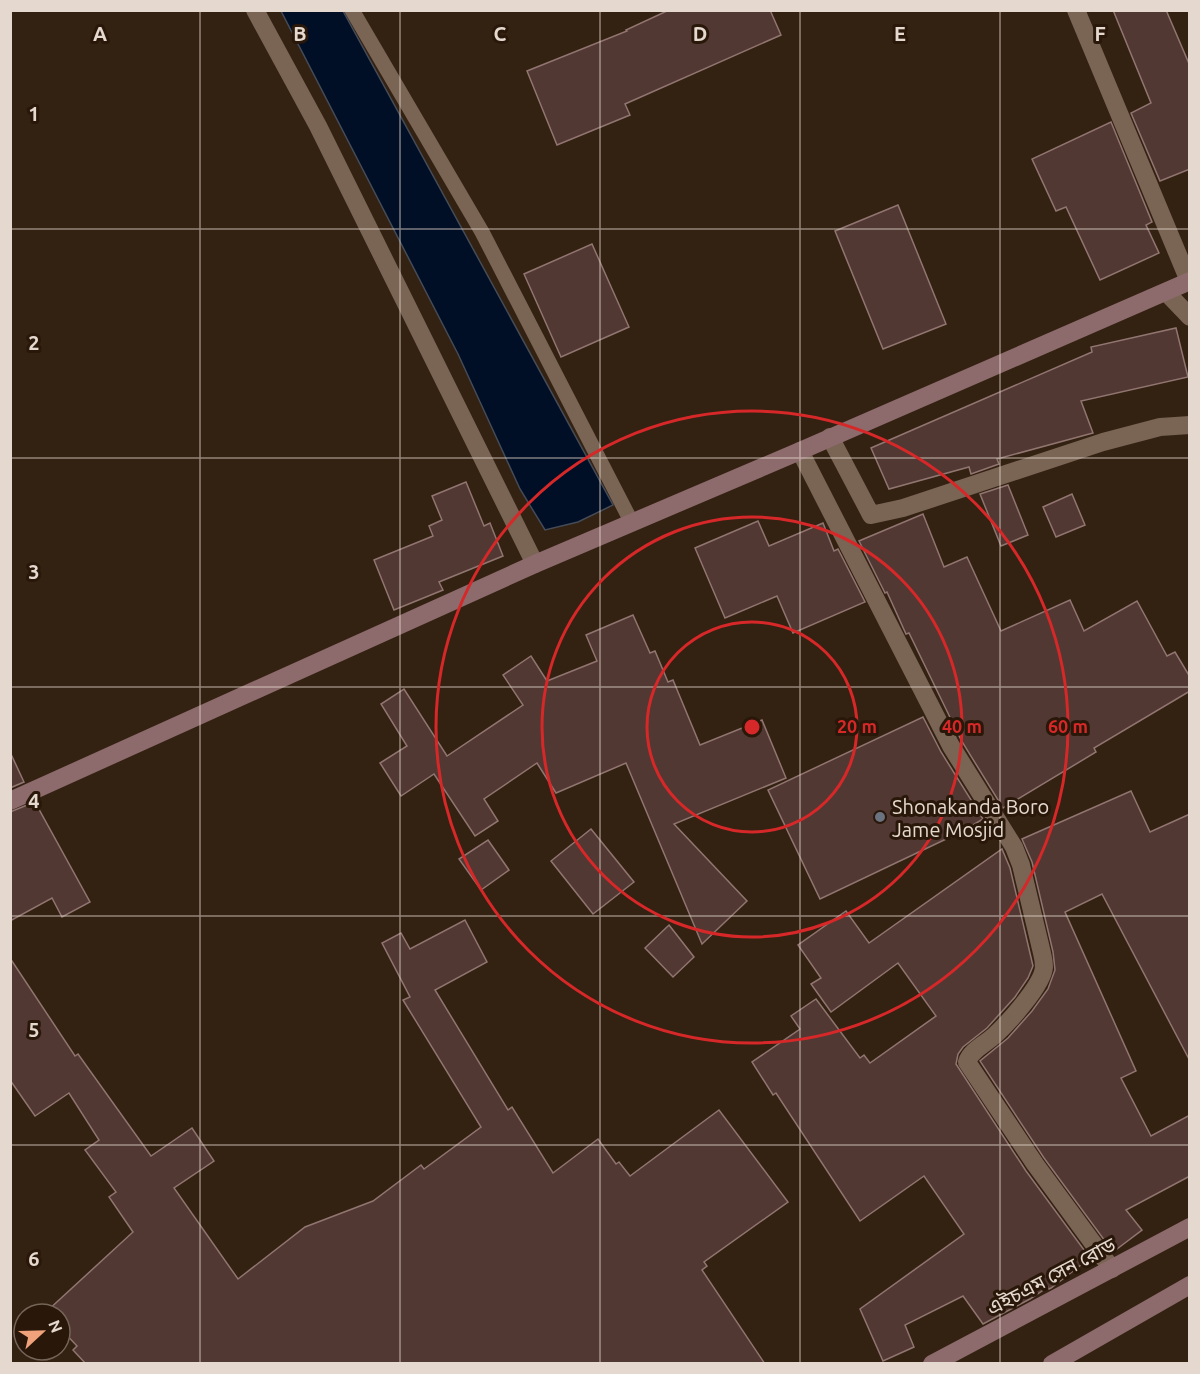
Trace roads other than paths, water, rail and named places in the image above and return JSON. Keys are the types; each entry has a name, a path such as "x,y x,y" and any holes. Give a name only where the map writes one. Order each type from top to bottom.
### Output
{"street":[{"path":"255,10 318,126 535,564"},
{"path":"10,801 535,564 1190,281 1076,10"},
{"path":"1166,292 1190,317"},
{"path":"830,437 871,515 903,508 1103,442 1161,427 1190,425"},
{"path":"800,451 951,746 1014,847 1021,865 1042,953 1044,967 1042,975 1032,994 994,1036 971,1054 967,1062 1035,1164 1112,1269"},
{"name":"এইচএম সেন রোড","path":"933,1364 1190,1227"},
{"path":"1052,1364 1190,1285"}],"lane":[{"path":"352,10 483,232 632,523"}],"water":[{"path":"281,11 343,11 613,505 578,522 545,530 520,489 458,354"}],"place":[{"name":"Shonakanda Boro Jame Mosjid","path":"880,817"}]}
